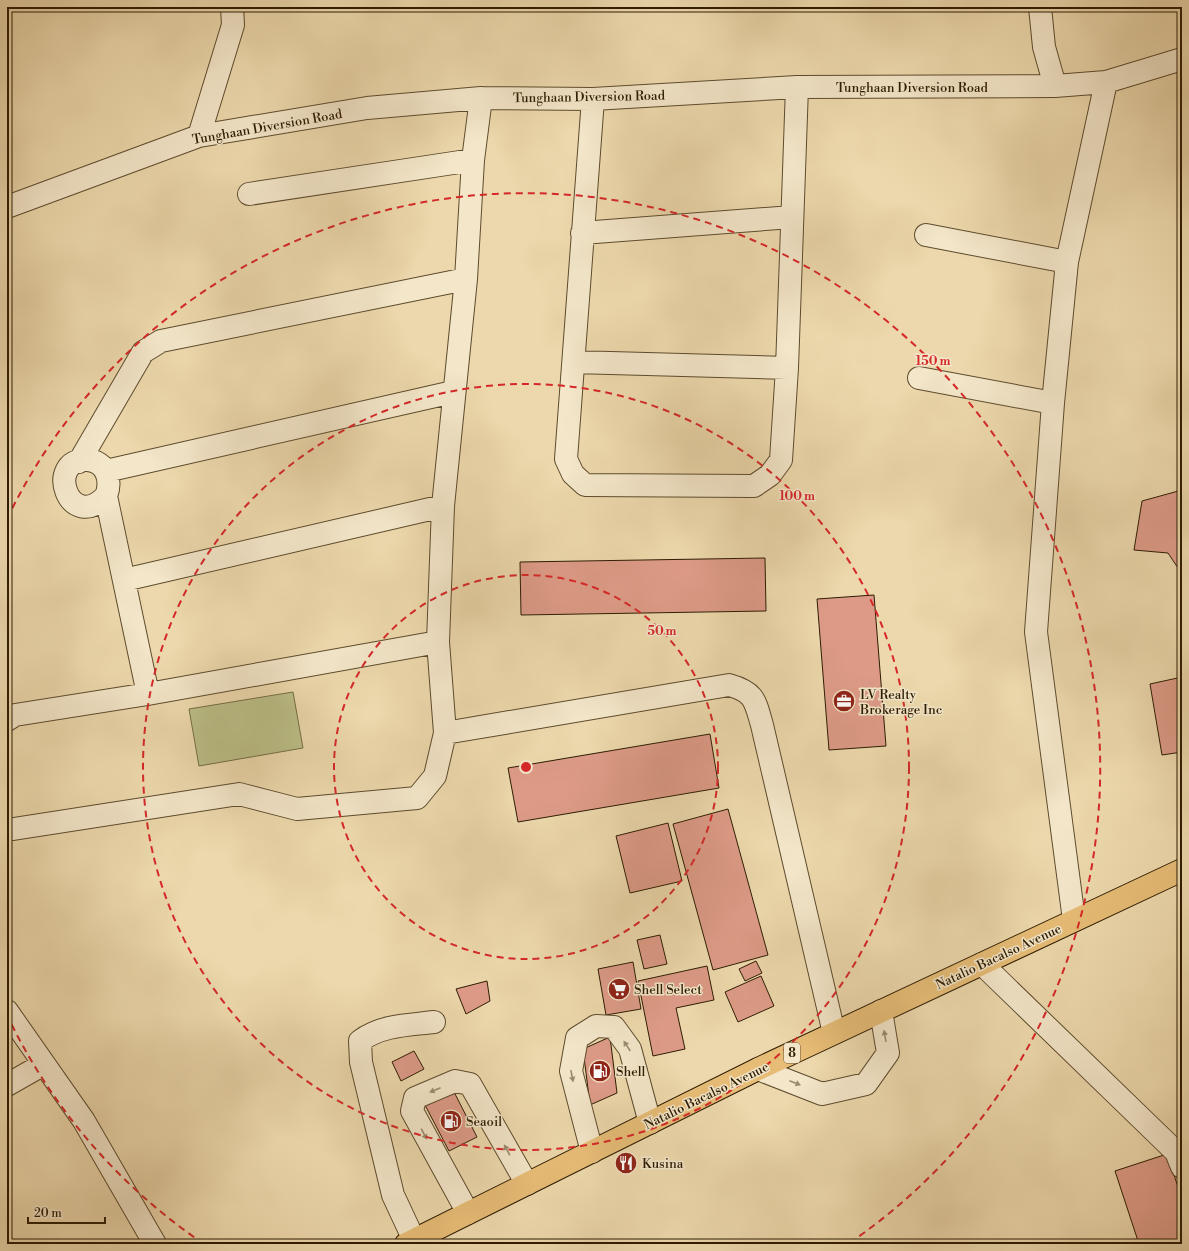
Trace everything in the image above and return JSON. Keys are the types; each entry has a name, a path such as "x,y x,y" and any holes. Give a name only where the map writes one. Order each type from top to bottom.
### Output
{"highway":[{"name":"Natalio Bacalso Avenue","path":"410,1242 758,1069 1182,870"}],"street":[{"path":"199,136 232,25 232,7"},
{"path":"1040,7 1044,47 1054,86"},
{"name":"Tunghaan Diversion Road","path":"7,207 199,136 367,108 481,98 593,99 797,87 1054,86 1106,82 1182,59"},
{"path":"1074,920 1036,632 1053,403 1067,262 1106,82"},
{"path":"593,99 566,459 573,474 585,485 754,486 770,475 781,460 787,368 797,87"},
{"path":"7,830 239,794 297,809 417,798 435,776 445,732 438,642 442,506 466,279 473,160 481,98"},
{"path":"249,194 473,160"},
{"path":"582,232 792,217"},
{"path":"926,235 1067,262"},
{"path":"79,462 143,352 161,341 466,279"},
{"path":"574,362 787,368"},
{"path":"919,378 1053,403"},
{"path":"106,471 453,392"},
{"path":"79,462 94,462 106,471 109,479 109,488 106,496 95,505 80,506 68,498 64,492 64,477 72,465 79,462"},
{"path":"106,496 148,694"},
{"path":"124,580 442,506"},
{"path":"7,720 14,715 148,694 438,642"},
{"path":"445,732 729,685 744,689 755,701 762,725 834,1033"},
{"path":"982,964 1176,1152 1182,1167"},
{"path":"7,1011 84,1121 155,1244"},
{"path":"758,1069 822,1094 866,1084 888,1053 881,1011"},
{"path":"410,1242 393,1195 361,1062 360,1041 370,1034 390,1027 434,1022"},
{"path":"592,1152 571,1071 577,1038 596,1026 614,1027 630,1049 650,1123"},
{"path":"7,1086 44,1064"},
{"path":"468,1213 412,1111 415,1098 455,1081 470,1084 526,1184"}],"green space":[{"path":"293,692 303,748 199,766 189,709"}],"building":[{"path":"1182,490 1182,574 1168,553 1134,550 1142,501"},
{"path":"765,558 766,611 521,615 520,562"},
{"path":"874,595 886,746 829,750 817,599"},
{"path":"1182,677 1182,752 1162,755 1150,684"},
{"path":"710,734 719,788 518,822 508,768"},
{"path":"728,809 768,955 713,970 673,824"},
{"path":"668,823 682,881 630,893 616,836"},
{"path":"660,935 667,964 644,969 637,940"},
{"path":"756,961 762,973 745,981 739,969"},
{"name":"Shell Select","path":"633,962 641,1009 606,1015 598,969"},
{"path":"707,966 714,1000 676,1008 685,1049 653,1056 638,981"},
{"path":"761,976 774,1006 738,1022 725,992"},
{"path":"487,981 490,1001 466,1014 456,989"},
{"name":"Shell","path":"610,1037 617,1093 590,1105 583,1049"},
{"path":"414,1051 424,1069 401,1081 392,1062"},
{"name":"Seaoil","path":"453,1090 477,1137 449,1151 425,1105"},
{"path":"1167,1154 1182,1199 1182,1244 1139,1244 1115,1171"}],"place":[{"name":"LV Realty Brokerage Inc","path":"844,701"},
{"name":"Shell Select","path":"619,989"},
{"name":"Shell","path":"600,1071"},
{"name":"Seaoil","path":"451,1121"},
{"name":"Kusina","path":"626,1163"}]}
